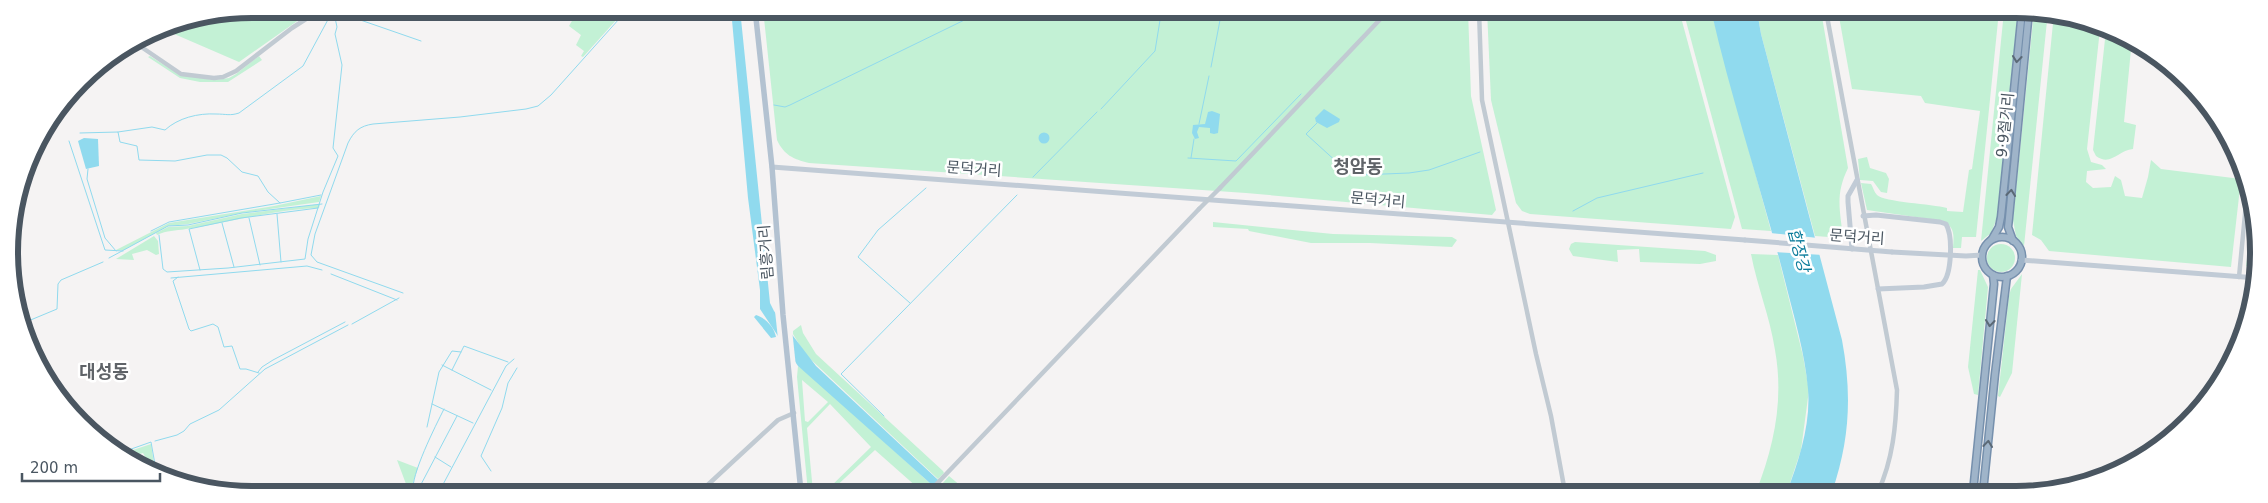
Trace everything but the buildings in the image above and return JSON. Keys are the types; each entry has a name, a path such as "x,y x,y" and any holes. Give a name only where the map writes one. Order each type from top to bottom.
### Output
{"highway":[{"name":"9·9절거리","path":"1992,239 1999,226 2001,217 2021,18"},
{"name":"9·9절거리","path":"2013,241 2008,227 2028,18"},
{"path":"1974,486 1994,284 1993,275 1984,266 1982,255 1987,243 1992,239 2003,237 2013,241 2020,249 2021,260 2016,270 2007,276 1993,275"},
{"path":"1984,486 1994,374 2007,276"}],"main road":[{"name":"림흥거리","path":"756,18 772,167 783,315 800,486"},
{"name":"문덕거리","path":"772,167 1745,240 1852,250 1950,256 1982,255"},
{"path":"1852,250 1848,196 1853,191 1857,180"},
{"path":"1863,216 1876,215 1940,222 1946,224 1951,236 1948,276 1942,284 1924,288 1878,289"},
{"path":"2021,260 2249,278"}],"street":[{"path":"140,46 181,74 223,77 236,71 299,24 310,18"},
{"path":"936,486 1381,18"},
{"path":"1479,18 1482,100 1565,486"},
{"path":"1827,18 1897,390 1896,430 1887,473 1881,486"},
{"path":"2239,277 2246,205"},
{"path":"706,486 778,420 794,413"}],"green space":[{"path":"236,18 302,18 239,62 170,32 191,25"},
{"path":"574,18 618,18 583,57 581,56 584,51 576,45 581,35 569,26"},
{"path":"764,18 1468,18 1471,96 1496,210 1492,215 1246,193 809,163 786,153 777,140"},
{"path":"1487,18 1681,18 1735,217 1731,229 1530,214 1522,211 1516,203 1491,100"},
{"path":"1685,18 1713,18 1771,231 1742,229"},
{"path":"1758,18 1822,18 1848,168 1840,194 1843,238 1815,236"},
{"path":"1839,18 1998,18 1976,237 1962,237 1961,248 1953,248 1952,229 1943,221 1867,210 1861,183 1871,184 1876,194 1881,197 1947,208 1947,211 1963,212 1969,170 1972,169 1980,111 1925,103 1921,96 1852,89"},
{"path":"2003,18 2017,18 1997,218 1991,233 1981,241"},
{"path":"2033,18 2047,20 2024,246 2016,236 2013,220"},
{"path":"2053,21 2077,25 2100,33 2087,149 2091,162 2102,165 2106,169 2087,171 2086,182 2093,188 2111,187 2115,176 2121,180 2125,196 2142,198 2151,160 2161,169 2239,179 2240,183 2231,267 2049,251 2041,240 2032,235"},
{"path":"2105,35 2131,48 2124,122 2136,125 2133,149 2106,160 2096,156 2093,150"},
{"path":"150,56 180,75 215,80 229,78 259,56 262,60 228,82 200,82 180,78 148,57"},
{"path":"1867,157 1870,168 1886,173 1889,179 1887,193 1881,192 1873,181 1860,180 1858,159"},
{"path":"321,196 319,202 168,226 124,250 116,250 169,223 274,206"},
{"path":"320,204 319,208 285,211 168,231 157,235 156,233 168,227 188,226 242,214"},
{"path":"1213,222 1333,234 1452,237 1457,240 1452,247 1370,243 1311,243 1249,231 1248,229 1213,227"},
{"path":"154,236 158,241 159,254 156,255 147,250 132,254 134,260 116,259"},
{"path":"1575,242 1705,251 1716,255 1716,261 1700,264 1640,262 1639,249 1617,250 1618,262 1573,256 1569,249 1571,244"},
{"path":"2001,244 2011,248 2015,258 2011,268 2001,272 1991,268 1987,258 1991,248"},
{"path":"2248,252 2250,252 2250,267 2246,266"},
{"path":"1751,254 1778,255 1803,356 1809,390 1801,450 1789,486 1758,486 1768,457 1776,422 1778,369 1773,338"},
{"path":"1978,270 1980,270 1988,287 1978,395 1974,394 1968,367"},
{"path":"2022,274 2012,373 2000,397 1998,396 2009,296 2011,289"},
{"path":"801,325 803,333 816,354 943,471 944,473 938,479 805,354 793,334 793,331"},
{"path":"798,366 932,485 916,486 875,450 836,486 831,486 871,447 830,404 807,428 812,486 807,486 797,377","holes":["802,380 828,402 808,422 805,421"]},
{"path":"151,444 154,464 147,461 143,453 136,455 129,451"},
{"path":"397,460 418,468 412,486 407,486"},
{"path":"949,476 961,486 944,486 942,484"}],"water":[{"path":"732,18 741,18 770,303 816,366 945,486 933,486 798,366 760,309 760,290 748,198"},
{"name":"합장강","path":"1713,18 1758,18 1842,340 1847,379 1848,417 1843,454 1834,486 1789,486 1800,455 1808,415 1808,389 1804,362 1776,247"},
{"path":"1324,109 1340,119 1339,122 1327,128 1316,122 1315,118"},
{"path":"1212,111 1220,114 1218,133 1210,133 1210,128 1199,127 1197,132 1199,138 1195,139 1192,133 1193,125 1205,124 1208,112"},
{"path":"1044,132 1050,138 1044,144 1038,138"},
{"path":"84,138 98,139 99,166 86,169 78,141"},
{"path":"756,315 769,323 776,337 771,338 754,317"}],"pier":[{"path":"1770,233 1818,238 1823,255 1775,252"},
{"path":"775,311 792,329 796,367 778,339"}],"waterway":[{"path":"118,132 152,127 165,130 176,122 195,115 230,115 239,113 303,66 329,18"},
{"path":"159,235 163,269 167,272 228,268 305,259 308,239 323,192 338,156 333,148 342,65 335,34 337,27 335,18"},
{"path":"355,18 421,41"},
{"path":"403,293 317,262 311,255 315,234 348,143 353,135 364,126 373,124 460,117 538,106 551,95 620,18"},
{"path":"774,105 785,107 790,105 969,18"},
{"path":"1101,109 1155,51 1160,18"},
{"path":"1211,67 1220,18"},
{"path":"1199,124 1209,76"},
{"path":"1188,158 1236,161 1301,94"},
{"path":"1033,177 1097,112"},
{"path":"1317,123 1306,134 1339,164 1359,175 1409,173 1429,170 1480,152"},
{"path":"80,133 118,132 120,142 137,146 139,160 175,161 207,155 221,155 242,172 258,176 268,192 280,203 321,195"},
{"path":"1191,158 1194,139"},
{"path":"69,141 105,250 123,251"},
{"path":"88,169 87,179 105,238 116,251"},
{"path":"1573,211 1597,198 1703,173"},
{"path":"910,303 858,257 878,230 926,188"},
{"path":"884,416 841,374 1017,195"},
{"path":"151,231 169,222 280,203"},
{"path":"109,258 168,226 188,225 242,213 322,204"},
{"path":"200,270 189,229 241,218 318,208"},
{"path":"277,214 281,262"},
{"path":"249,218 260,265"},
{"path":"222,223 234,267"},
{"path":"28,321 57,309 58,284 61,280 103,262"},
{"path":"171,278 307,266 322,270"},
{"path":"331,274 397,300"},
{"path":"178,277 173,281 189,329 191,331 213,324 218,327 224,347 232,346 240,369 259,373"},
{"path":"352,324 399,298"},
{"path":"258,372 273,360 345,322"},
{"path":"155,441 177,435 190,424 219,410 265,369 348,325"},
{"path":"452,370 464,346 508,362"},
{"path":"427,427 439,372 452,351 461,352"},
{"path":"442,486 506,366 514,359"},
{"path":"442,365 491,390"},
{"path":"491,471 481,456 502,408 508,383 517,368"},
{"path":"432,404 473,423"},
{"path":"413,486 419,463 444,409"},
{"path":"420,486 457,416"},
{"path":"128,450 151,442 155,465"},
{"path":"435,457 451,467"}],"district":[{"name":"청암동","path":"1358,166"},
{"name":"대성동","path":"104,371"}]}
